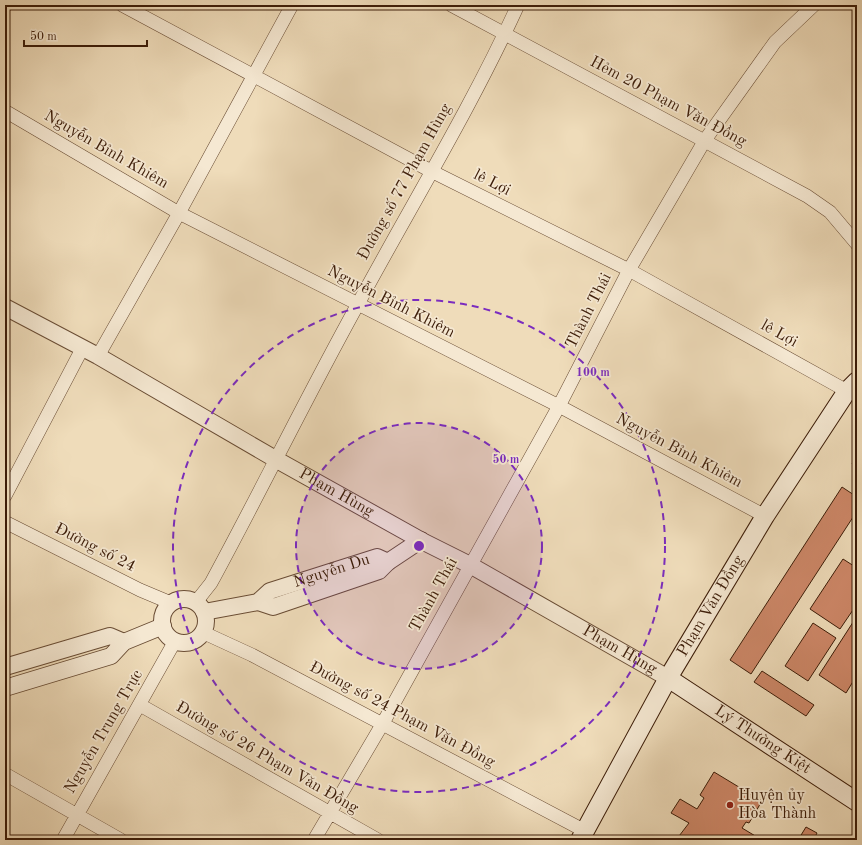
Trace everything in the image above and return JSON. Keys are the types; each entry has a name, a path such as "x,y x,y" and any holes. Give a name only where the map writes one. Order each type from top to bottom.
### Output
{"main road":[{"name":"Phạm Văn Đồng","path":"582,835 668,678 765,516 852,386"},
{"name":"Lý Thường Kiệt","path":"668,678 857,802"}],"street":[{"name":"lê Lợi","path":"122,5 431,172 629,270 852,386"},
{"path":"98,356 179,213 292,5"},
{"name":"Hẻm 20 Phạm Văn Đồng","path":"451,5 705,140 806,196 830,212 857,244"},
{"name":"Đường số 77 Phạm Hùng","path":"200,607 211,583 277,460 357,305 431,172 505,33 518,5"},
{"name":"Thành Thái","path":"314,840 383,723 559,406 629,270 705,140 775,42 814,5"},
{"name":"Nguyễn Bỉnh Khiêm","path":"5,111 179,213 357,305 559,406 765,516"},
{"name":"Phạm Hùng","path":"5,307 82,349 98,356 277,460 421,540 470,565 668,678"},
{"path":"5,496 82,349"},
{"name":"Đường số 24","path":"5,522 140,590 171,603"},
{"name":"Nguyễn Du","path":"200,607 258,602 270,591 377,557 388,562 421,540"},
{"path":"188,599 200,607 206,620 202,632 191,641 175,641 166,634 162,618 165,610 171,603 188,599"},
{"path":"5,688 111,656 124,642 163,626"},
{"name":"Đường số 24 Phạm Văn Đồng","path":"202,632 252,655 383,723 582,835"},
{"path":"5,666 110,636 124,642"},
{"name":"Nguyễn Trung Trực","path":"63,840 175,641"},
{"name":"Đường số 26 Phạm Văn Đồng","path":"140,705 378,840"},
{"path":"5,774 121,840"}],"building":[{"path":"857,456 857,467 852,464"},
{"path":"842,487 857,497 857,511 751,674 730,660"},
{"path":"843,559 857,568 857,604 840,629 810,609"},
{"path":"857,616 857,675 846,693 819,675"},
{"path":"813,623 836,638 808,681 785,666"},
{"path":"762,671 814,705 806,716 754,682"},
{"name":"Huyện ủy Hòa Thành","path":"714,772 762,801 749,823 746,822 742,828 762,840 676,840 689,823 671,813 680,799 697,809 704,798 700,795"},
{"path":"806,827 817,833 815,837 820,840 798,840"}],"place":[{"name":"Huyện ủy Hòa Thành","path":"730,805"}]}
